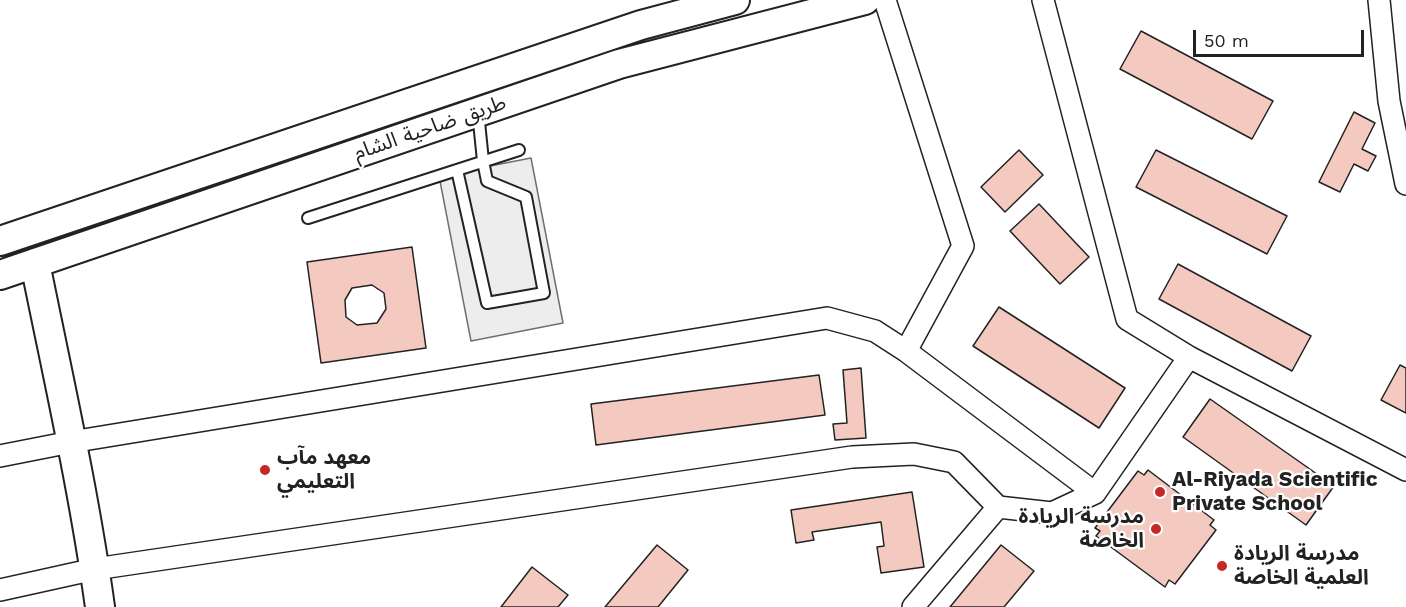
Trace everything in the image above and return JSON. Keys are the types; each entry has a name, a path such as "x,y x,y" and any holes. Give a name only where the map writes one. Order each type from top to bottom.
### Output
{"main road":[{"name":"طريق ضاحية الشام","path":"0,241 641,25 735,0"},
{"name":"طريق ضاحية الشام","path":"0,275 619,64 865,0"},
{"path":"35,263 71,442 100,607"}],"street":[{"path":"885,0 963,246 906,351"},
{"path":"1043,0 1127,319 1189,357 1406,470"},
{"path":"1379,0 1389,101 1406,184"},
{"path":"0,456 71,442 827,318 875,331 906,351 1095,492"},
{"path":"0,590 94,569 852,457 914,454 954,462 998,507 1052,513 1095,492 1189,357"},
{"path":"913,607 998,507"}],"lane":[{"path":"458,170 487,303 544,293 526,197 487,181 478,112"},
{"path":"308,218 519,150"}],"shaded area":[{"path":"531,158 563,323 471,341 439,176"}],"building":[{"path":"1141,31 1273,101 1252,139 1120,69"},
{"path":"1354,112 1375,123 1362,149 1376,156 1368,171 1354,164 1340,192 1319,182"},
{"path":"1019,150 1043,175 1005,212 981,187"},
{"path":"1156,150 1287,216 1267,254 1136,187"},
{"path":"1039,204 1089,257 1060,284 1010,231"},
{"path":"412,247 426,348 321,363 307,262","holes":["372,285 384,293 386,309 377,323 357,325 346,317 345,300 352,288"]},
{"path":"1178,264 1311,336 1292,371 1159,299"},
{"path":"999,307 1125,388 1099,428 973,346"},
{"path":"1400,365 1406,368 1406,413 1381,400"},
{"path":"861,368 866,438 835,440 833,424 847,423 843,370"},
{"path":"819,375 825,415 596,445 591,404"},
{"path":"1210,399 1334,486 1306,525 1183,437"},
{"name":"مدرسة الريادة الخاصة","path":"1148,470 1214,520 1210,525 1216,530 1175,584 1169,580 1165,587 1096,536 1100,531 1095,528 1138,471 1144,475"},
{"path":"912,492 924,567 881,573 877,547 884,546 881,522 812,532 814,540 796,543 791,510"},
{"path":"657,545 688,570 658,607 605,607"},
{"path":"1001,545 1034,571 1004,607 950,607"},
{"path":"532,567 568,595 558,607 501,607"}],"place":[{"name":"معهد مآب التعليمي","path":"265,470"},
{"name":"Al-Riyada Scientific Private School","path":"1160,492"},
{"name":"مدرسة الريادة الخاصة","path":"1156,529"},
{"name":"مدرسة الريادة العلمية الخاصة","path":"1222,566"}]}
